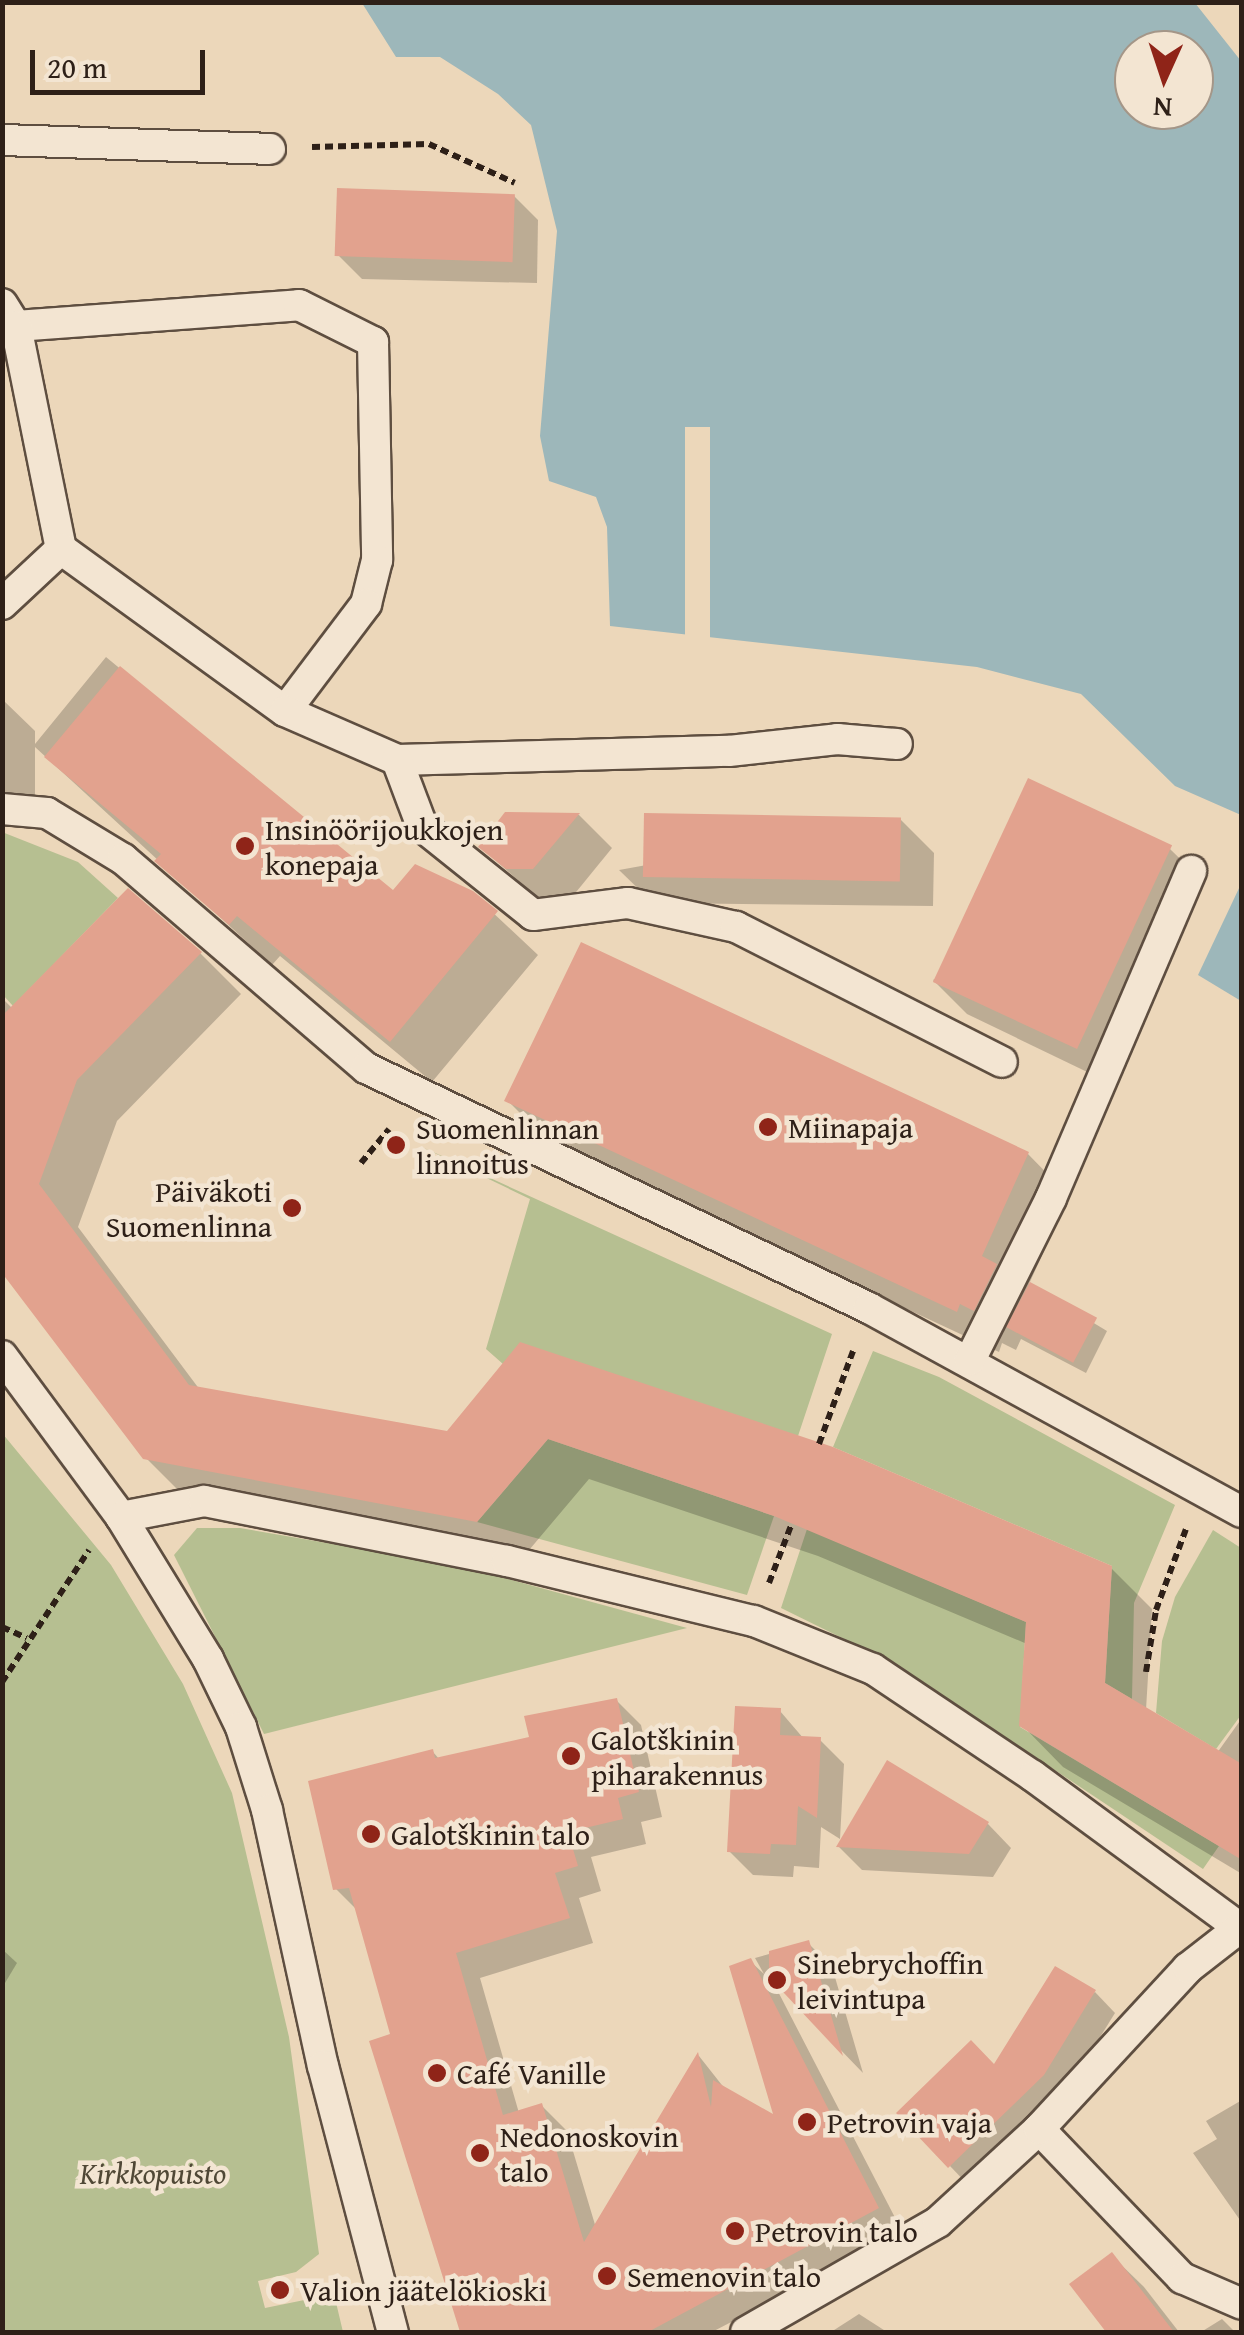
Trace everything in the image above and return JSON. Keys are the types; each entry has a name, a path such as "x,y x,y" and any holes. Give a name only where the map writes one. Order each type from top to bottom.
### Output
{"lane":[{"path":"2,140 270,148"},
{"path":"284,710 366,604 378,560 373,342 298,305 9,315 61,549 284,710 398,760 729,751 837,740 897,744"},
{"path":"2,604 61,549"},
{"path":"398,760 422,826 533,915 628,902 736,927 1002,1062"},
{"path":"2,809 48,813 123,859 366,1068 869,1308 1242,1512"},
{"path":"970,1360 1052,1198 1191,871"},
{"path":"2,1356 121,1517 208,1659 240,1728 267,1810 323,2066 393,2332"},
{"path":"121,1517 204,1501 507,1562 754,1621 872,1669 1033,1776 1239,1926 1188,1968 1039,2129 938,2222 746,2332"},
{"path":"1039,2129 1182,2278 1242,2304"}],"path":[{"path":"270,148 429,144 515,183"},
{"path":"819,1444 869,1308"},
{"path":"2,1682 96,1539 121,1517"},
{"path":"754,1621 792,1523"},
{"path":"1146,1672 1156,1610 1184,1534"},
{"path":"2,1627 28,1638"}],"green space":[{"path":"2,832 78,862 118,898 13,1006 3,995"},
{"path":"420,1146 832,1334 798,1436 503,1364 486,1349 530,1199"},
{"path":"873,1351 939,1377 1175,1505 1134,1603 1132,1699 1105,1683 1112,1566 833,1447"},
{"name":"Kirkkopuisto","path":"2,1433 111,1565 183,1684 232,1793 289,2037 319,2254 296,2272 258,2281 265,2308 334,2294 343,2332 3,2332"},
{"path":"548,1439 774,1516 747,1595 477,1522"},
{"path":"197,1528 240,1528 461,1566 687,1628 264,1734 174,1555"},
{"path":"807,1529 1026,1622 1020,1727 1219,1846 1203,1869 899,1666 781,1608"},
{"path":"1213,1530 1241,1548 1241,1715 1216,1749 1156,1713 1162,1641 1175,1597"}],"water":[{"path":"362,3 1195,3 1241,61 1241,815 1175,786 1081,694 977,667 610,626 607,527 596,497 549,481 540,436 557,231 531,125 498,94 440,57 396,57"},
{"path":"1241,884 1242,1001 1198,975"}],"pier":[{"path":"685,427 710,427 710,638 685,638"}],"building":[{"path":"337,188 515,194 513,262 335,256"},
{"name":"Insinöörijoukkojen konepaja","path":"120,666 393,890 415,864 473,891 498,911 390,1042 237,916 229,925 154,861 161,854 44,757"},
{"path":"1028,778 1172,845 1077,1049 933,982"},
{"path":"505,812 580,813 533,869 506,869 478,847"},
{"path":"644,813 901,817 900,881 643,877"},
{"path":"128,888 202,952 77,1080 39,1184 189,1385 447,1431 520,1342 833,1447 1112,1566 1105,1683 1242,1764 1242,1860 1019,1726 1026,1622 774,1516 548,1439 477,1522 143,1459 2,1273 2,1016"},
{"name":"Miinapaja","path":"581,942 1029,1152 982,1256 997,1264 974,1311 960,1304 957,1312 504,1101"},
{"path":"1030,1282 1097,1318 1073,1363 1006,1327"},
{"path":"617,1698 639,1792 618,1798 623,1819 568,1832 578,1866 555,1873 570,1918 456,1953 503,2115 542,2103 584,2242 698,2052 711,2107 713,2080 773,2114 729,1966 751,1958 879,2208 648,2332 460,2332 369,2041 390,2034 349,1888 333,1890 308,1781 433,1749 435,1758 529,1737 524,1716"},
{"path":"735,1706 781,1708 780,1735 821,1737 817,1818 798,1806 796,1845 771,1844 770,1854 727,1852"},
{"path":"887,1760 989,1822 969,1854 836,1847"},
{"path":"809,1940 843,2056 769,1977 769,1951"},
{"path":"1055,1966 1096,1990 1044,2075 948,2168 896,2113 971,2040 994,2064"},
{"path":"1112,2252 1174,2332 1106,2332 1069,2284"}],"place":[{"name":"Insinöörijoukkojen konepaja","path":"245,846"},
{"name":"Miinapaja","path":"768,1127"},
{"name":"Suomenlinnan linnoitus","path":"396,1145"},
{"name":"Päiväkoti Suomenlinna","path":"292,1208"},
{"name":"Galotškinin piharakennus","path":"571,1756"},
{"name":"Galotškinin talo","path":"371,1834"},
{"name":"Sinebrychoffin leivintupa","path":"777,1980"},
{"name":"Café Vanille","path":"437,2073"},
{"name":"Petrovin vaja","path":"807,2122"},
{"name":"Nedonoskovin talo","path":"480,2153"},
{"name":"Petrovin talo","path":"735,2231"},
{"name":"Semenovin talo","path":"607,2276"},
{"name":"Valion jäätelökioski","path":"280,2290"}]}
